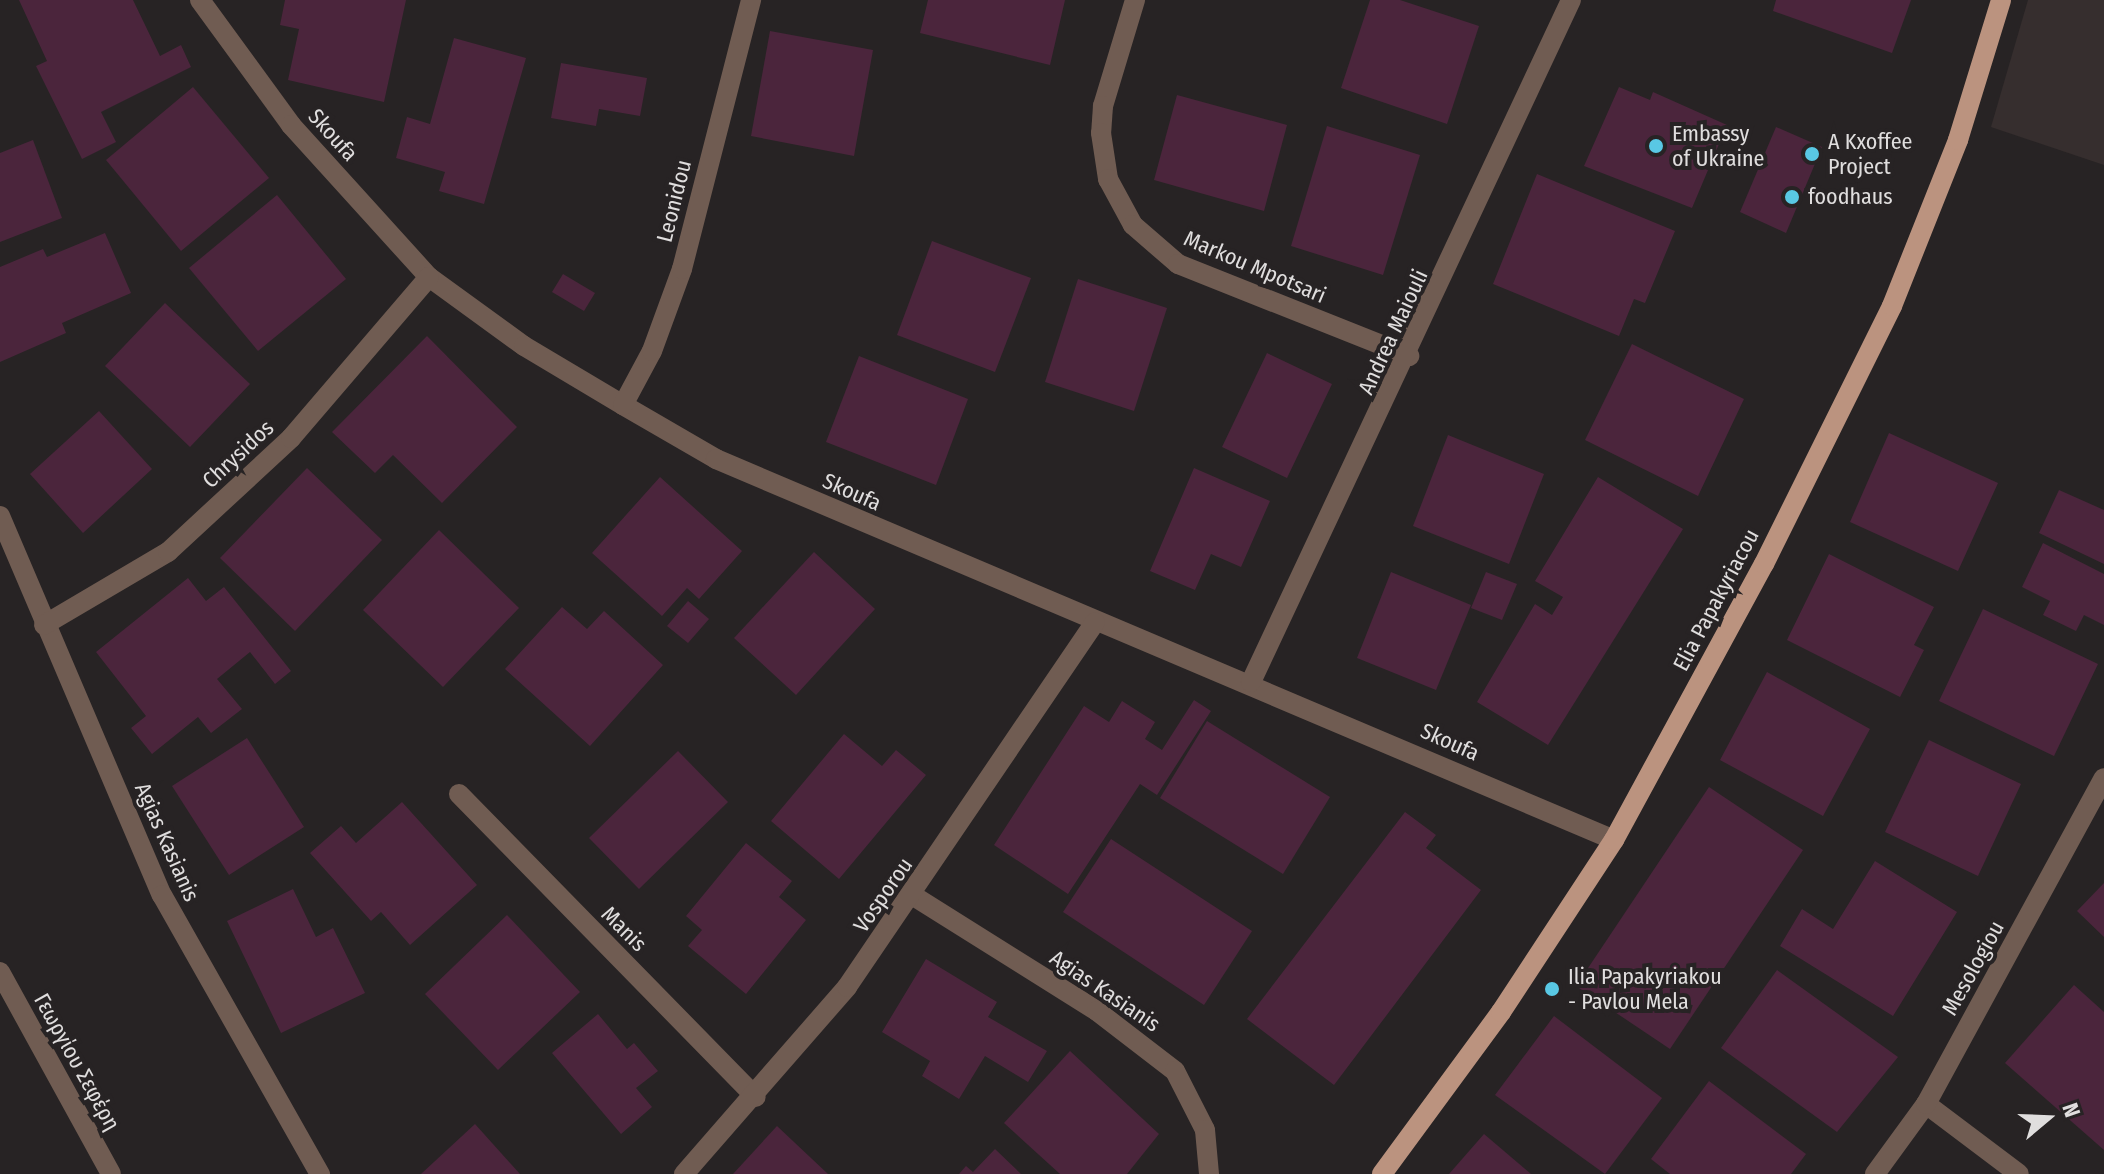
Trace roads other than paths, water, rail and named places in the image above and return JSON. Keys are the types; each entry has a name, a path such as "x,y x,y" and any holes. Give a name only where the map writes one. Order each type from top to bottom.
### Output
{"main road":[{"name":"Elia Papakyriacou","path":"1382,1174 1501,1012 1614,840 1764,564 1892,306 1958,140 2001,0"}],"street":[{"name":"Skoufa","path":"200,0 291,125 429,277 524,346 623,405 716,459 1095,622 1251,682 1614,840"},
{"name":"Leonidou","path":"623,405 664,323 682,269 751,0"},
{"name":"Markou Mpotsari","path":"1135,0 1103,106 1101,133 1108,179 1133,225 1178,264 1409,356"},
{"name":"Andrea Maiouli","path":"1251,682 1409,356 1571,0"},
{"name":"Chrysidos","path":"44,625 168,552 291,438 429,277"},
{"name":"Agias Kasianis","path":"0,516 162,895 320,1174"},
{"name":"Vosporou","path":"684,1174 756,1097 912,895 1095,622"},
{"name":"Mesologiou","path":"1875,1174 1926,1104 2104,778"},
{"name":"Manis","path":"459,794 756,1097"},
{"name":"Agias Kasianis","path":"912,895 1097,1011 1175,1071 1205,1130 1209,1174"},
{"name":"Γεωργίου Σεφέρη","path":"0,972 111,1174"},
{"path":"1926,1104 2019,1174"}],"place":[{"name":"Embassy of Ukraine","path":"1656,146"},
{"name":"A Kxoffee Project","path":"1812,154"},
{"name":"foodhaus","path":"1792,197"},
{"name":"Ilia Papakyriakou - Pavlou Mela","path":"1552,989"}]}
